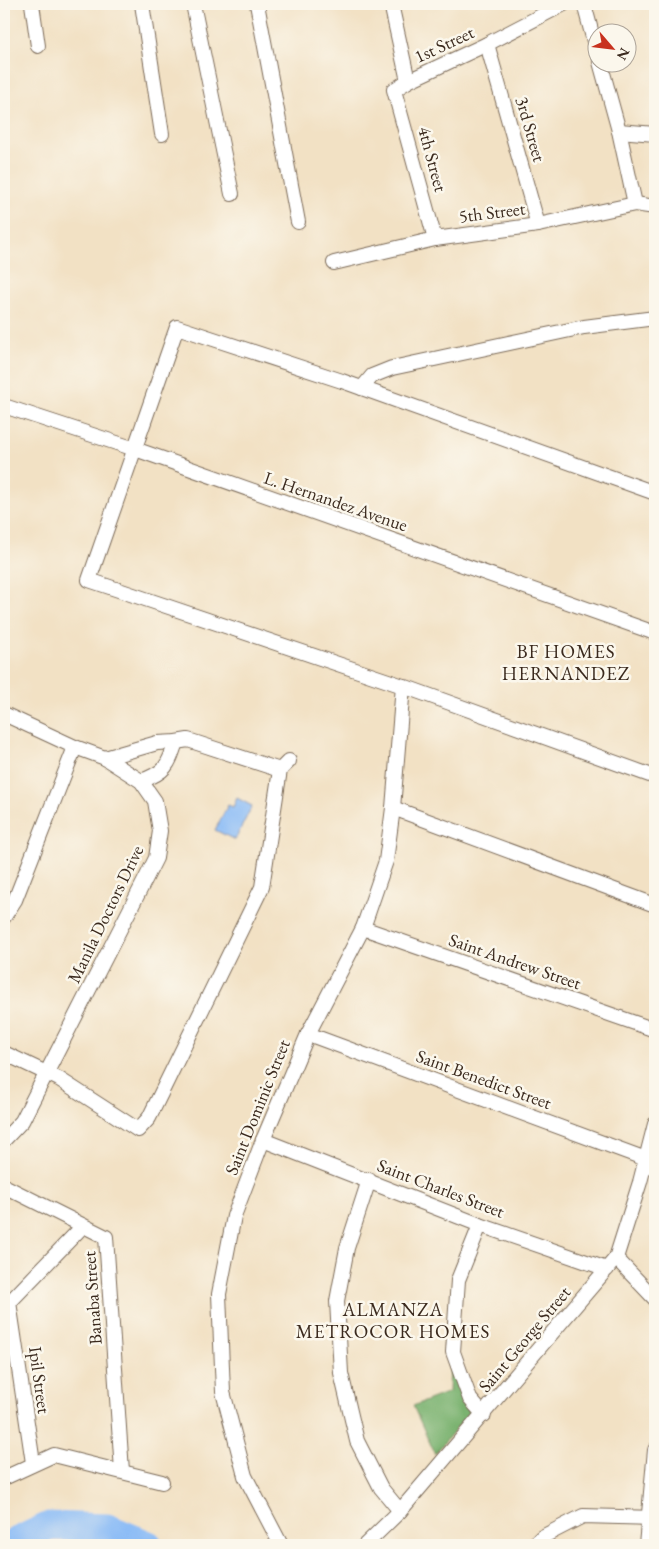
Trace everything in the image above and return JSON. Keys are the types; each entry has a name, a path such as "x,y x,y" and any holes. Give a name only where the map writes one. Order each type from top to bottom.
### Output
{"street":[{"path":"32,4 38,46"},
{"path":"142,4 162,134"},
{"path":"193,4 232,194"},
{"path":"257,4 298,222"},
{"path":"391,4 408,81"},
{"name":"1st Street","path":"394,90 408,81 488,44 564,4"},
{"path":"584,4 589,22"},
{"name":"3rd Street","path":"488,44 538,225"},
{"path":"603,72 620,131 635,204"},
{"name":"4th Street","path":"394,90 434,239"},
{"path":"620,131 655,134"},
{"name":"5th Street","path":"334,263 434,239 538,225 635,204 655,207"},
{"path":"362,388 372,376 392,368 584,327 655,318"},
{"path":"655,493 362,388 177,327 89,580 403,686 655,777"},
{"name":"L. Hernandez Avenue","path":"4,406 135,449 655,633"},
{"name":"Saint Dominic Street","path":"282,1545 245,1476 223,1392 219,1294 234,1216 263,1140 308,1034 363,928 386,861 393,808 403,686"},
{"name":"Manila Doctors Drive","path":"4,714 75,747 104,758 142,781 155,801 160,831 156,858 48,1073 22,1121 4,1140"},
{"path":"4,1053 48,1073 138,1130 149,1118 262,887 284,766 188,740 157,743 104,758"},
{"path":"142,781 155,776 168,765 176,742"},
{"path":"4,917 14,900 75,747"},
{"path":"393,808 655,905"},
{"name":"Saint Andrew Street","path":"363,928 655,1030"},
{"name":"Saint Benedict Street","path":"308,1034 646,1159"},
{"name":"Saint George Street","path":"366,1545 400,1512 611,1263 646,1159 655,1124"},
{"name":"Saint Charles Street","path":"263,1140 370,1180 480,1225 611,1263"},
{"path":"370,1180 347,1248 338,1302 341,1373 357,1441 381,1488 400,1512"},
{"name":"Banaba Street","path":"4,1186 106,1237 122,1471"},
{"path":"480,1225 458,1280 453,1352 470,1399 484,1415"},
{"path":"6,1305 83,1226"},
{"path":"611,1263 655,1299"},
{"name":"Ipil Street","path":"6,1305 33,1463"},
{"path":"646,1545 652,1518 655,1450"},
{"path":"4,1478 33,1463 54,1455 162,1482"},
{"path":"534,1545 542,1537 583,1516 652,1518"}],"green space":[{"path":"450,1362 469,1413 435,1454 413,1406 449,1392"}],"water":[{"path":"237,798 252,806 235,840 215,830 228,805 233,807"}],"waterway":[{"path":"9,1545 49,1526 107,1528 148,1545"}],"district":[{"name":"BF HOMES HERNANDEZ","path":"566,662"},
{"name":"ALMANZA METROCOR HOMES","path":"393,1320"}]}
